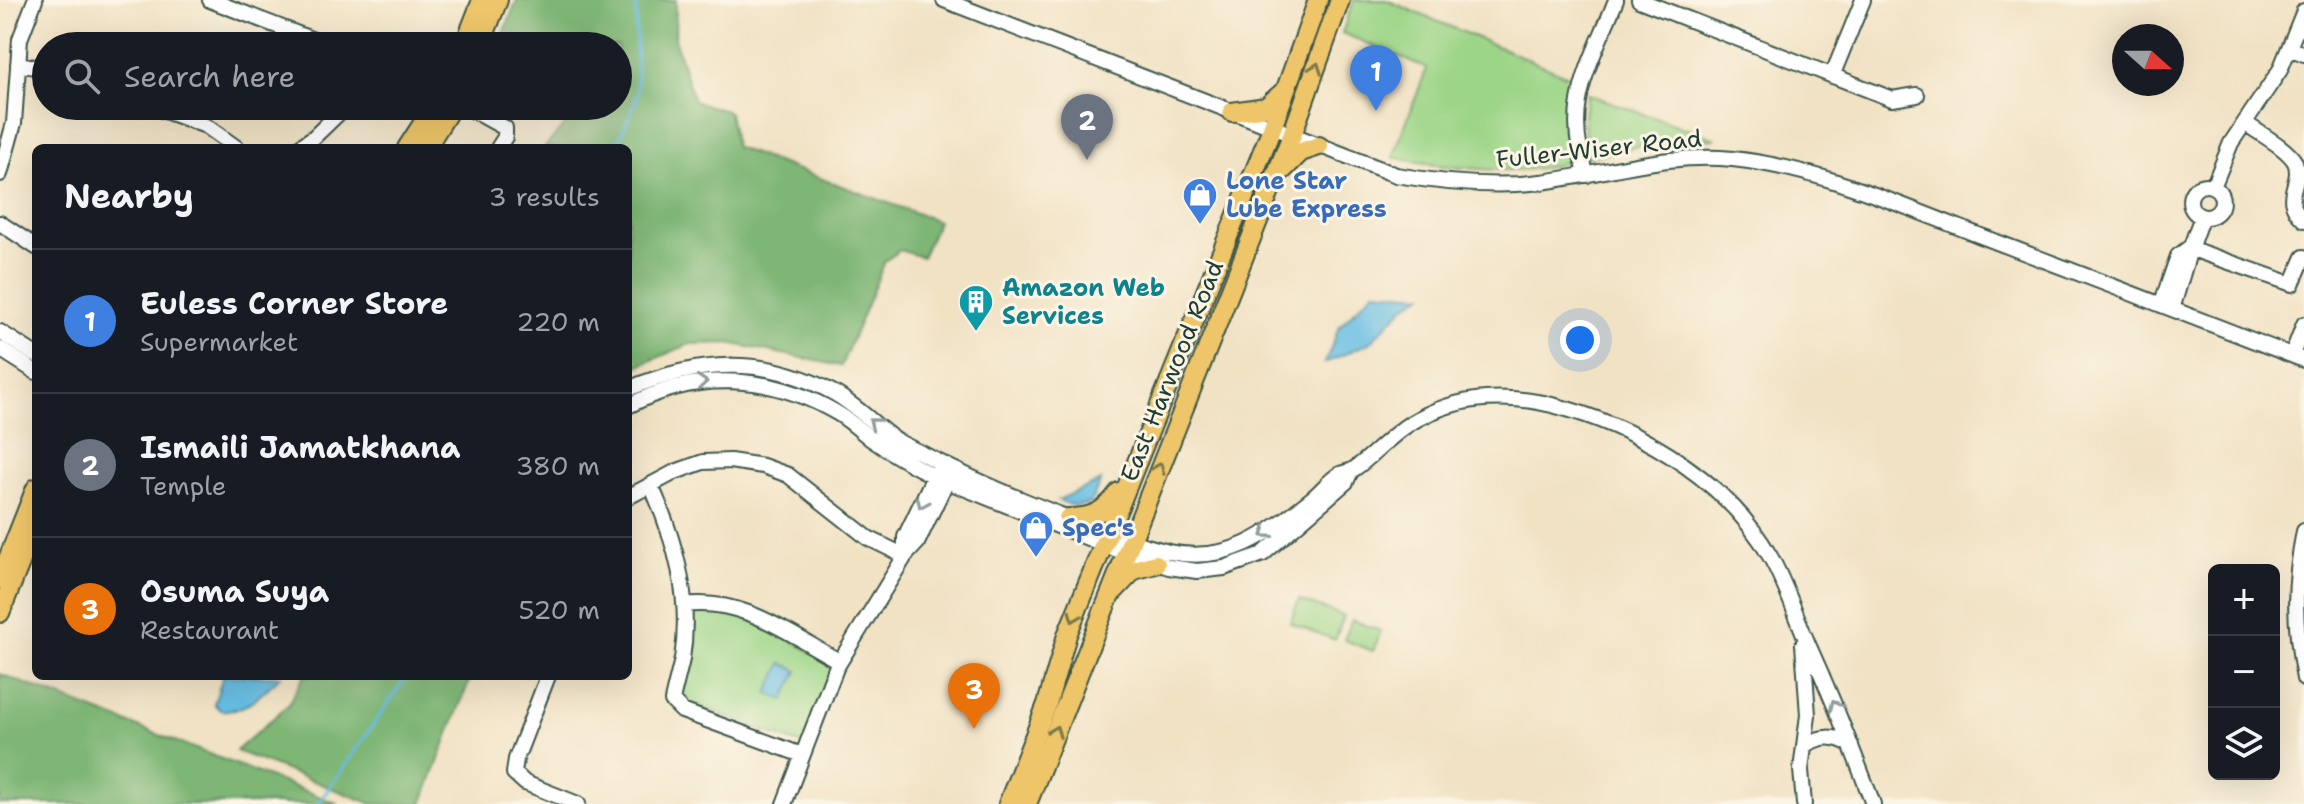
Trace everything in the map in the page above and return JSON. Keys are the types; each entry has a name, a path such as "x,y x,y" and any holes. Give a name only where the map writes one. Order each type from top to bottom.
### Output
{"main road":[{"path":"469,32 482,0"},
{"path":"485,32 498,0"},
{"name":"East Harwood Road","path":"1018,803 1067,635 1272,128 1318,0"},
{"name":"East Harwood Road","path":"1018,803 1128,547 1292,135 1340,0"},
{"path":"1232,112 1266,107 1285,90"},
{"path":"410,144 425,120"},
{"path":"428,144 443,120"},
{"path":"1273,181 1301,152 1319,146"},
{"path":"1218,264 1237,272"},
{"path":"1068,518 1087,518 1107,508 1137,458"},
{"path":"0,579 32,498"},
{"path":"0,613 32,533"},
{"path":"1107,599 1134,570 1156,564"}],"street":[{"path":"0,174 4,147 14,123 20,39 35,0"},
{"path":"210,0 293,32"},
{"name":"Fuller-Wiser Road","path":"944,0 1396,175 1430,181 1511,184 1587,175 1683,158 1729,158 1773,164 1910,209 2298,357"},
{"path":"1587,175 1577,149 1576,111 1581,89 1616,0"},
{"path":"1639,0 1892,99 1917,95"},
{"path":"1832,76 1863,0"},
{"path":"2213,187 2231,143 2271,86 2304,11"},
{"path":"2289,48 2304,54"},
{"path":"18,64 32,66"},
{"path":"190,120 206,126 231,144"},
{"path":"304,144 332,120"},
{"path":"490,120 505,128 505,137 501,144"},
{"path":"2245,123 2294,159 2299,174 2292,204 2294,211 2304,220"},
{"path":"2199,187 2213,187 2222,197 2221,206 2214,215 2202,217 2194,212 2190,198 2199,187"},
{"path":"2166,307 2178,256 2189,248 2202,217"},
{"path":"0,223 32,244"},
{"path":"2189,248 2292,284 2304,257"},
{"path":"2298,357 2304,324"},
{"path":"0,332 32,352"},
{"path":"0,349 32,369"},
{"path":"632,388 679,370 722,365 756,367 791,375 833,392 943,472 1128,547 1156,564 1183,570 1211,570 1243,563 1263,554 1346,482 1351,471 1405,426 1430,412 1456,403 1494,396 1540,401 1583,413 1657,448 1711,486 1745,522 1770,557 1851,745 1873,804"},
{"path":"632,404 689,383 733,379 771,384 804,395 840,415 904,461 984,485 1068,518 1106,538"},
{"path":"632,495 703,462 730,461 763,466 788,475 868,538 905,556"},
{"path":"1128,547 1188,555 1231,550 1257,539 1315,497 1339,474 1351,471"},
{"path":"784,804 839,661 889,586 905,556 905,537 943,472"},
{"path":"651,485 677,556 684,605 682,657 672,701 682,711 802,755"},
{"path":"2304,531 2295,589 2304,679"},
{"path":"684,605 704,602 741,608 839,661"},
{"path":"1803,631 1808,715 1801,770 1804,804"},
{"path":"546,680 516,759 514,773 525,783 578,804"},
{"path":"1804,746 1819,738 1829,737 1839,738 1851,745"}],"green space":[{"path":"517,0 676,0 675,41 694,101 729,112 735,147 938,221 922,257 900,250 885,261 841,366 729,343 690,344 632,368 632,144 548,144 569,120 632,120 632,32 504,32"},
{"path":"1354,0 1386,0 1576,79 1569,115 1570,159 1534,169 1510,170 1457,167 1393,157 1427,68 1342,33"},
{"path":"1587,94 1716,139 1653,143 1586,158 1584,116"},
{"path":"1299,600 1344,616 1335,640 1290,623"},
{"path":"710,608 759,621 829,663 831,670 802,745 682,700 692,611"},
{"path":"1352,620 1381,631 1373,651 1344,640"},
{"path":"0,674 339,804 0,804"},
{"path":"302,680 469,680 422,804 372,804 236,751 288,705"}],"water":[{"path":"1374,291 1423,295 1405,306 1369,343 1325,363 1339,327"},
{"path":"1101,481 1090,503 1074,505 1058,500"},
{"path":"782,663 798,671 784,700 768,693"},
{"path":"222,680 277,680 247,705 220,710 214,704"}],"waterway":[{"path":"632,109 637,97 636,0"},
{"path":"618,144 628,120"},
{"path":"318,804 404,680"}],"place":[{"name":"Euless Corner Store","path":"1376,111"},
{"name":"Ismaili Jamatkhana","path":"1087,160"},
{"name":"Lone Star Lube Express","path":"1200,226"},
{"name":"Amazon Web Services","path":"976,333"},
{"name":"Spec's","path":"1036,559"},
{"name":"Osuma Suya","path":"974,729"}]}
